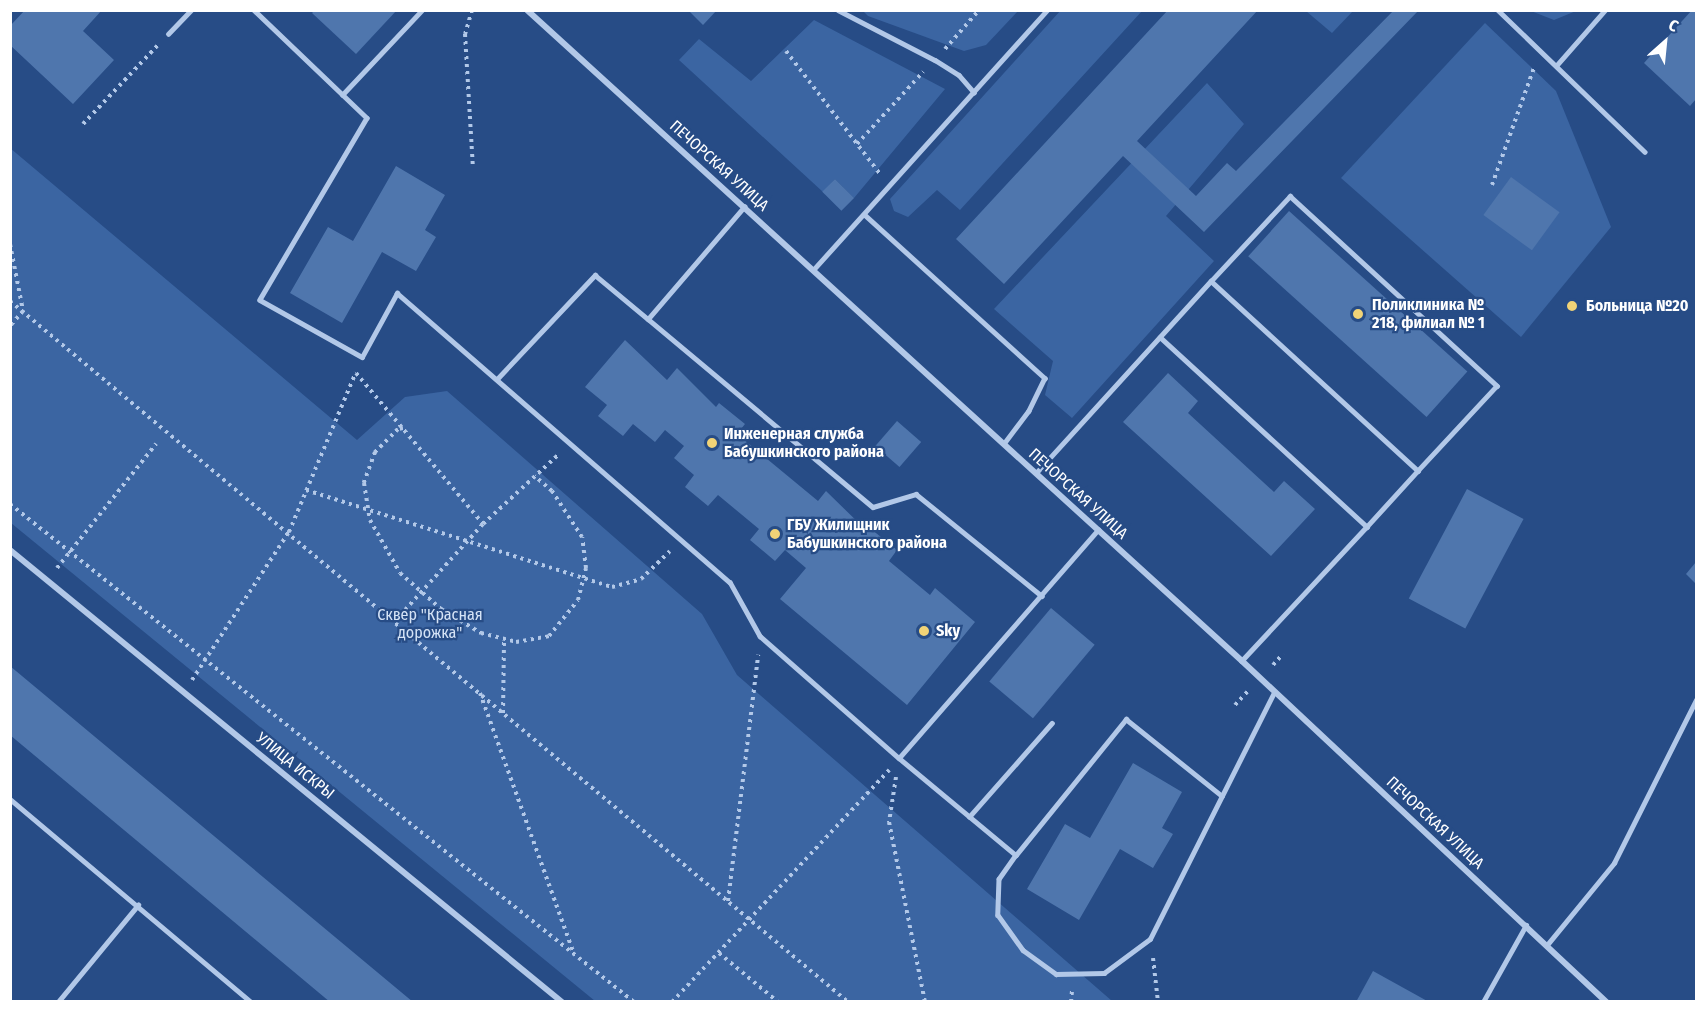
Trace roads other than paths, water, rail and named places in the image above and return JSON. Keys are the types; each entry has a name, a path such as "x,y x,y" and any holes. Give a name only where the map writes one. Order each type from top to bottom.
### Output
{"street":[{"name":"ПЕЧОРСКАЯ УЛИЦА","path":"527,10 1242,661 1606,1002"},
{"name":"УЛИЦА ИСКРЫ","path":"10,550 562,1002"}],"lane":[{"path":"168,34 191,10"},
{"path":"254,10 367,118 260,300 362,357 397,293 730,582 760,636 899,758 1016,855"},
{"path":"342,95 422,10"},
{"path":"838,10 935,60 959,75 974,92"},
{"path":"814,269 1047,10"},
{"path":"1498,10 1644,152"},
{"path":"1556,66 1605,10"},
{"path":"1036,473 1290,196 1497,386 1242,661"},
{"path":"648,319 744,207"},
{"path":"865,215 1045,378 1029,411 1004,444"},
{"path":"497,379 595,275 873,507 916,494 1042,596"},
{"path":"1211,281 1418,471"},
{"path":"1160,337 1367,527"},
{"path":"899,758 1098,530"},
{"path":"1222,796 1126,719 999,879 998,915 1023,950 1056,974 1104,973 1150,939 1222,796 1274,692"},
{"path":"1547,945 1614,863 1696,700"},
{"path":"969,817 1052,723"},
{"path":"10,799 251,1002"},
{"path":"58,1002 138,905"},
{"path":"1483,1002 1526,926"}],"place":[{"name":"Больница №20","path":"1572,306"},
{"name":"Поликлиника № 218, филиал № 1","path":"1358,314"},
{"name":"Инженерная служба Бабушкинского района","path":"712,443"},
{"name":"ГБУ Жилищник Бабушкинского района","path":"775,534"},
{"name":"Sky","path":"924,631"}],"park label":[{"name":"Сквер \"Красная дорожка\"","path":"430,624"}]}
